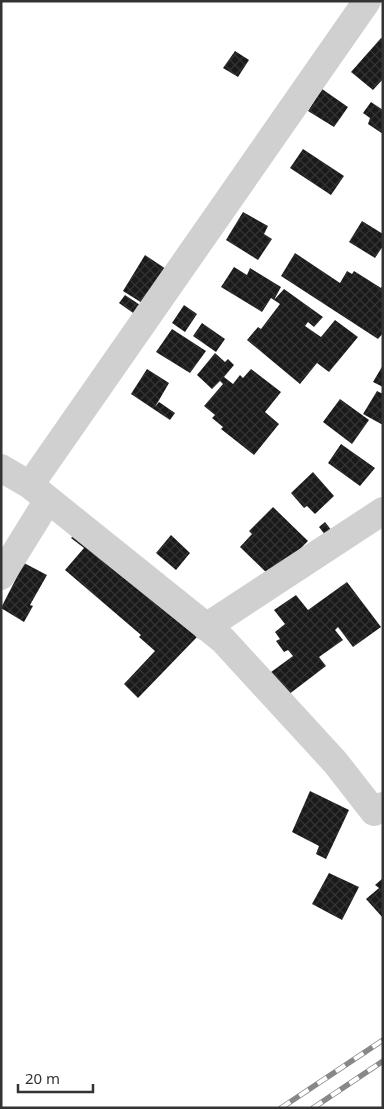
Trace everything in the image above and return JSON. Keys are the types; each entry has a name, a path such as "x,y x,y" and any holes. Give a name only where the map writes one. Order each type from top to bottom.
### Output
{"street":[{"path":"1,576 39,492 367,1"},
{"path":"1,468 39,492 223,640 335,762 374,812 383,806"},
{"path":"206,627 383,511"}],"building":[{"path":"381,38 383,39 383,79 373,90 351,72"},
{"path":"235,51 249,60 238,77 223,68"},
{"path":"322,89 348,107 334,127 308,111"},
{"path":"371,102 383,110 383,134 368,124 370,118 363,113"},
{"path":"303,149 344,176 331,195 290,168"},
{"path":"243,212 268,226 264,234 272,239 258,260 226,240"},
{"path":"362,221 383,234 383,246 375,258 349,242"},
{"path":"295,253 340,283 347,271 352,274 354,271 381,288 383,285 383,333 378,339 281,276"},
{"path":"145,255 172,273 150,308 123,291"},
{"path":"234,267 247,275 250,268 281,287 274,300 271,298 262,312 221,287"},
{"path":"284,289 323,317 314,327 308,322 305,326 321,337 335,320 358,337 329,372 317,363 300,384 247,340 258,327 261,329 280,304 274,300"},
{"path":"125,295 149,311 143,320 119,303"},
{"path":"184,305 197,314 185,332 172,323"},
{"path":"202,323 225,339 216,352 193,336"},
{"path":"172,329 206,351 190,373 156,352"},
{"path":"215,353 225,362 228,359 234,365 224,377 233,384 240,375 243,378 251,369 281,392 265,412 279,424 254,455 221,429 223,427 212,418 215,415 204,406 223,384 220,381 212,389 197,375"},
{"path":"383,365 383,387 373,382"},
{"path":"147,369 169,383 155,407 159,402 175,413 170,420 131,394"},
{"path":"377,391 383,394 383,425 363,414"},
{"path":"340,399 369,420 352,444 323,422"},
{"path":"341,444 375,468 360,486 328,463"},
{"path":"313,472 334,496 315,514 307,506 304,508 291,493"},
{"path":"273,507 308,541 270,576 240,547 252,534 249,531"},
{"path":"325,522 332,531 326,536 319,527"},
{"path":"77,532 141,591 197,637 138,698 124,684 155,651 139,637 141,635 65,570 84,548 71,538"},
{"path":"171,535 190,553 176,570 156,553"},
{"path":"24,563 47,575 30,605 33,606 24,622 1,608"},
{"path":"347,582 381,627 353,647 338,627 335,630 343,640 319,657 326,666 284,698 267,675 293,656 288,650 284,652 276,641 280,639 275,632 285,624 274,610 296,595 308,610"},
{"path":"310,791 349,810 326,859 316,854 319,846 292,832"},
{"path":"329,873 359,887 342,920 312,904"},
{"path":"383,878 383,918 366,899 379,888 375,885"}],"railway":[{"path":"281,1108 383,1040"},
{"path":"313,1108 383,1061"}]}
